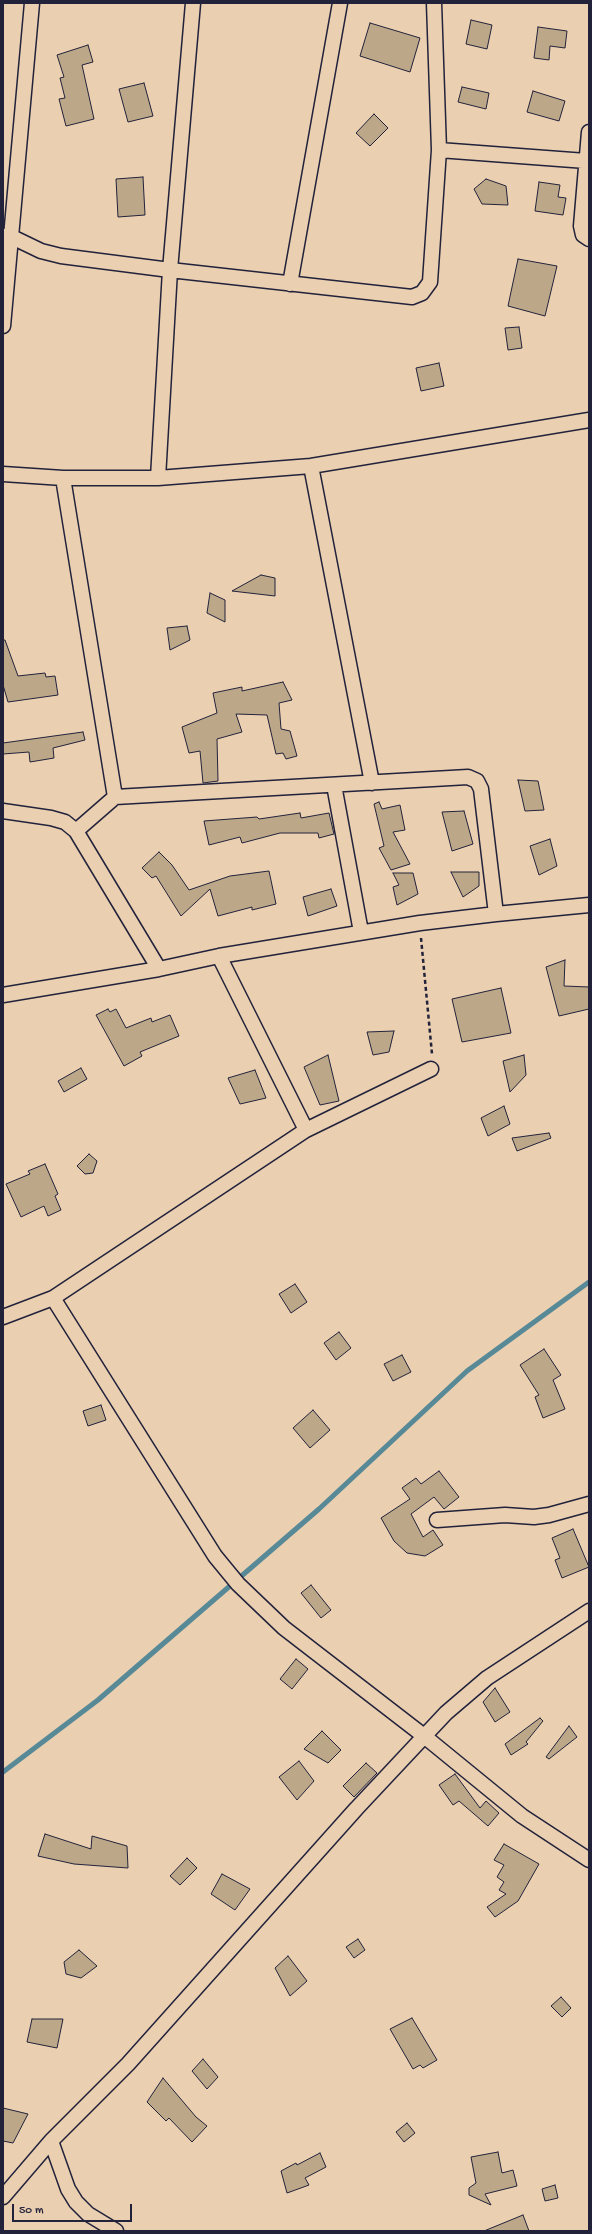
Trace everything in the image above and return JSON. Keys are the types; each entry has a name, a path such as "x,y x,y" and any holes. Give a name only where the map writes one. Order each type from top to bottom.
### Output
{"street":[{"path":"3,326 7,236 32,3"},
{"path":"158,478 170,270 193,3"},
{"path":"290,284 340,3"},
{"path":"7,236 41,251 61,256 170,270 412,297 422,293 430,282 439,150 434,3"},
{"path":"589,132 581,226 583,234 589,239"},
{"path":"439,150 586,161"},
{"path":"3,474 63,478 158,478 311,466 589,420"},
{"path":"311,466 372,782"},
{"path":"63,478 115,797"},
{"path":"76,831 115,797 468,777 477,782 481,789 496,914"},
{"path":"334,785 361,932"},
{"path":"3,811 50,818 64,822 76,831 160,969"},
{"path":"3,995 160,969 219,956 361,932 496,914 589,905"},
{"path":"219,956 306,1130"},
{"path":"3,1317 53,1298 306,1130 431,1069"},
{"path":"53,1298 215,1556 238,1584 284,1628 424,1736 522,1816 589,1860"},
{"path":"437,1520 505,1515 534,1517 549,1515 589,1504"},
{"path":"6,2190 51,2141 128,2064 356,1809 446,1713 487,1678 589,1611"},
{"path":"51,2141 68,2189 76,2202 88,2214 116,2231"}],"path":[{"path":"420,923 432,1060 431,1069"}],"building":[{"path":"471,20 492,25 487,49 466,44"},
{"path":"370,23 420,38 410,72 360,56"},
{"path":"538,27 567,31 565,48 550,46 549,60 534,58"},
{"path":"88,45 93,62 82,65 94,119 66,126 59,99 65,98 60,78 64,77 57,55"},
{"path":"144,83 153,116 128,122 119,89"},
{"path":"462,87 489,93 486,109 458,102"},
{"path":"533,91 565,101 559,121 527,112"},
{"path":"374,114 388,128 370,146 356,133"},
{"path":"143,177 145,215 118,217 116,179"},
{"path":"486,179 506,186 508,205 482,204 474,189"},
{"path":"539,182 560,185 558,197 566,198 563,215 535,211"},
{"path":"518,259 557,266 545,316 508,306"},
{"path":"519,327 522,348 508,350 505,328"},
{"path":"439,363 444,386 421,391 416,368"},
{"path":"261,575 275,578 275,596 232,591"},
{"path":"210,593 225,600 225,622 207,613"},
{"path":"187,626 190,640 170,650 167,628"},
{"path":"3,640 5,640 18,676 45,673 46,677 55,676 58,695 8,702 3,685"},
{"path":"283,682 292,700 279,703 281,729 290,731 297,756 286,759 283,753 276,754 267,715 236,714 242,732 217,739 218,781 203,783 200,751 189,753 182,727 217,713 213,693 242,687 242,691"},
{"path":"83,732 85,740 53,748 54,758 30,762 29,752 3,754 3,743"},
{"path":"518,780 538,781 544,810 525,811"},
{"path":"379,802 382,809 400,805 405,830 393,832 410,864 391,870 379,848 384,846 374,804"},
{"path":"464,811 473,844 452,851 442,812"},
{"path":"300,813 301,818 329,813 334,834 319,838 318,833 280,833 242,843 240,837 209,845 204,821 257,817 259,819"},
{"path":"550,839 557,866 539,875 530,846"},
{"path":"159,852 172,865 189,890 230,876 269,871 276,904 252,910 252,907 218,916 210,889 181,916 156,876 152,878 142,868"},
{"path":"451,872 479,872 479,886 463,897"},
{"path":"393,873 413,873 418,894 397,905 393,887 399,885"},
{"path":"331,889 337,906 308,916 303,897"},
{"path":"565,960 564,986 589,987 589,1009 559,1016 546,967"},
{"path":"501,988 511,1033 462,1042 452,999"},
{"path":"108,1009 110,1012 116,1009 126,1028 151,1018 152,1022 170,1015 179,1036 140,1052 142,1056 124,1066 96,1015"},
{"path":"394,1031 389,1052 373,1055 367,1032"},
{"path":"328,1055 339,1101 320,1105 304,1067"},
{"path":"524,1055 526,1075 510,1092 503,1061"},
{"path":"81,1068 87,1079 64,1092 58,1081"},
{"path":"255,1070 266,1098 240,1104 228,1078"},
{"path":"504,1106 510,1124 488,1136 481,1118"},
{"path":"549,1133 551,1138 517,1151 512,1138"},
{"path":"89,1154 97,1161 93,1173 85,1174 77,1166"},
{"path":"45,1164 58,1194 55,1196 61,1210 48,1216 44,1206 21,1217 6,1184 30,1174 28,1171"},
{"path":"295,1284 307,1302 291,1313 279,1294"},
{"path":"339,1332 351,1348 336,1360 324,1343"},
{"path":"544,1349 561,1375 553,1380 565,1409 543,1418 535,1397 539,1395 520,1365"},
{"path":"402,1355 411,1372 393,1381 384,1364"},
{"path":"101,1405 106,1420 88,1426 83,1411"},
{"path":"313,1410 330,1430 310,1448 293,1428"},
{"path":"439,1471 459,1497 444,1509 434,1497 411,1514 423,1537 433,1530 443,1545 425,1556 407,1553 394,1541 381,1518 410,1499 402,1488 416,1478 421,1484"},
{"path":"573,1529 589,1567 562,1578 555,1560 560,1558 552,1538"},
{"path":"311,1585 331,1610 321,1618 301,1593"},
{"path":"296,1659 308,1669 292,1689 280,1679"},
{"path":"495,1688 510,1712 495,1722 483,1702"},
{"path":"540,1718 543,1721 526,1742 528,1744 511,1755 505,1744"},
{"path":"569,1726 577,1737 549,1759 546,1757"},
{"path":"322,1731 341,1750 328,1763 304,1749"},
{"path":"299,1761 314,1781 297,1800 279,1777"},
{"path":"366,1763 377,1773 354,1797 343,1786"},
{"path":"455,1774 480,1808 486,1801 499,1813 488,1826 459,1801 453,1805 439,1785"},
{"path":"45,1834 91,1849 92,1836 127,1846 128,1868 74,1864 38,1856"},
{"path":"504,1844 539,1864 518,1901 495,1917 487,1907 506,1894 499,1890 504,1882 497,1877 504,1865 494,1860"},
{"path":"187,1858 197,1868 180,1885 170,1876"},
{"path":"222,1874 250,1889 235,1910 211,1894"},
{"path":"358,1939 365,1950 354,1958 346,1947"},
{"path":"79,1950 97,1966 81,1978 66,1974 64,1962"},
{"path":"288,1956 307,1981 290,1996 275,1968"},
{"path":"561,1997 571,2008 562,2017 551,2006"},
{"path":"412,2018 437,2060 423,2068 420,2065 413,2069 390,2029"},
{"path":"32,2019 63,2019 57,2048 27,2042"},
{"path":"203,2059 218,2077 207,2089 192,2071"},
{"path":"163,2078 196,2117 207,2126 192,2142 169,2118 166,2121 147,2102"},
{"path":"3,2108 28,2114 13,2143 3,2141"},
{"path":"407,2123 415,2133 404,2142 396,2132"},
{"path":"498,2152 502,2173 513,2170 517,2186 485,2194 491,2205 469,2195 469,2188 476,2183 471,2157"},
{"path":"320,2153 326,2167 305,2178 309,2185 287,2193 281,2171 296,2163 297,2165"},
{"path":"555,2185 558,2198 545,2201 542,2189"},
{"path":"523,2215 529,2231 484,2231"}],"waterway":[{"path":"3,1772 98,1700 319,1509 467,1371 589,1282"}]}
